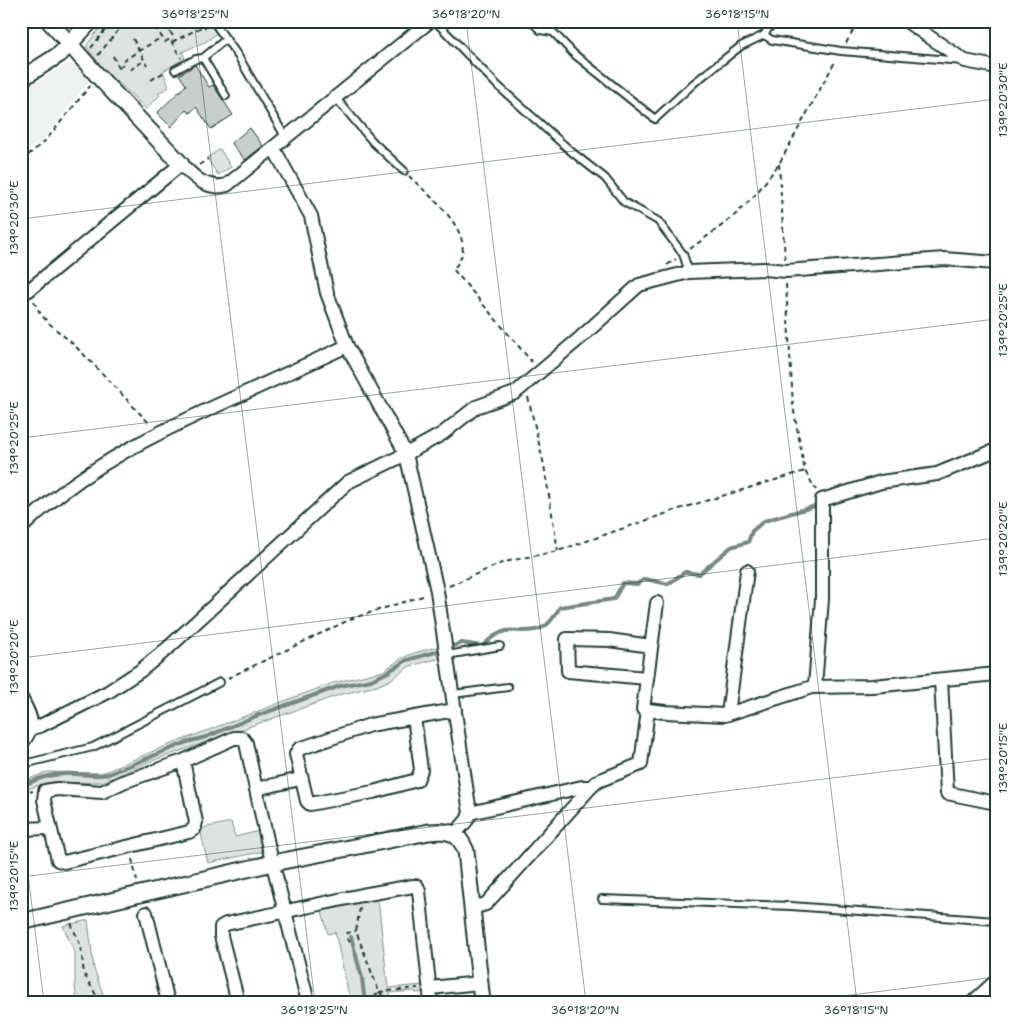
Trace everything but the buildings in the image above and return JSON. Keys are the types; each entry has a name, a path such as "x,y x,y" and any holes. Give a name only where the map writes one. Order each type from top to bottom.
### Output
{"street":[{"path":"49,21 69,45 181,164 201,181 212,187 219,188 227,186 430,21"},
{"path":"21,79 46,64 69,45 90,21"},
{"path":"906,21 964,61 996,66"},
{"path":"274,148 311,216 327,293 347,346 406,454 437,591 470,814 455,834"},
{"path":"25,292 181,164"},
{"path":"32,728 40,726 108,692 140,671 168,648 348,482 442,434 476,407 515,393 580,338 638,285 690,272 786,271 944,259 996,263"},
{"path":"23,521 81,477 123,451 347,346"},
{"path":"815,686 822,599 822,500 881,482 937,474 996,450"},
{"path":"728,714 747,571"},
{"path":"657,603 643,709 666,712 728,714 815,686 873,686 996,674"},
{"path":"647,678 568,671 567,639 609,640 651,646"},
{"path":"941,680 947,793 996,803"},
{"path":"21,698 31,720 32,728 21,744"},
{"path":"414,717 421,770 417,780 373,792 310,804 305,797 300,779 296,754 299,749 370,725 414,717 455,710"},
{"path":"472,908 486,904 590,787 598,781 641,764 648,710"},
{"path":"183,761 196,822 194,830 64,862 58,860 44,800 45,790 102,792 123,782 183,761 234,738 242,738 246,743 284,912 308,1002"},
{"path":"256,789 300,779"},
{"path":"470,814 582,787 590,787"},
{"path":"21,829 50,828"},
{"path":"21,922 273,863 429,832 448,831 455,834 463,842 466,851 482,1002"},
{"path":"238,1002 221,936 221,927 226,924 362,895 417,886 432,1002"},
{"path":"146,913 168,1002"},
{"path":"973,1002 996,981"},
{"path":"430,988 480,983"}],"lane":[{"path":"435,21 498,86 604,178 624,202 658,222 683,254 690,272"},
{"path":"531,21 540,30 553,32 574,54 655,120 694,83 741,46 764,35 776,21"},
{"path":"210,23 226,39 251,76 286,138"},
{"path":"764,35 772,40 841,51 964,61"},
{"path":"175,70 196,59 203,58 226,39"},
{"path":"203,58 226,96"},
{"path":"335,97 373,142 404,171"},
{"path":"447,655 500,646"},
{"path":"21,762 28,763 93,746 220,682"},
{"path":"453,694 508,687"},
{"path":"602,899 791,906 996,921"}],"path":[{"path":"91,48 113,21 121,27"},
{"path":"96,56 121,27 129,21"},
{"path":"152,21 165,42 170,39 185,64"},
{"path":"156,28 163,21"},
{"path":"182,28 187,22 193,21"},
{"path":"661,269 732,218 756,194 779,164 859,21"},
{"path":"172,42 202,27 204,28 210,23"},
{"path":"170,32 176,40"},
{"path":"114,69 125,63 124,60 162,37"},
{"path":"133,39 147,65"},
{"path":"113,56 121,72"},
{"path":"130,70 145,60"},
{"path":"151,80 173,67 175,70"},
{"path":"21,161 46,140 98,76"},
{"path":"199,165 208,159"},
{"path":"779,164 793,406 805,471 822,500"},
{"path":"404,171 451,218 457,228 462,239 462,252 458,265 453,269 540,372"},
{"path":"25,292 45,321 75,345 159,433"},
{"path":"525,385 544,465 558,551"},
{"path":"220,682 353,618 437,591 504,562 558,551 679,509 805,471"},
{"path":"129,847 138,883"},
{"path":"362,895 356,931 379,992 385,997 386,1002"},
{"path":"70,921 81,946 84,974 100,1002"},
{"path":"350,942 347,939 347,933 356,931"},
{"path":"368,1002 379,992 430,988"}],"shaded area":[{"path":"105,21 208,21 217,33 207,41 182,52 185,58 163,71 169,87 158,93 160,95 146,109 106,73 86,46"},
{"path":"66,64 74,64 89,81 44,139 21,157 21,92"},
{"path":"220,149 231,167 218,175 207,158"},
{"path":"440,646 441,658 410,666 390,680 377,686 342,694 149,762 107,780 101,782 47,783 21,791 21,782 47,772 102,773 156,750 333,683 383,671 402,658"},
{"path":"231,822 235,837 259,831 263,848 260,852 208,863 201,834 203,828"},
{"path":"378,899 388,988 425,985 426,992 390,993 391,1002 349,1002 335,932 328,934 322,911"},
{"path":"88,920 94,969 106,1002 77,1002 75,953 63,926"}],"waterway":[{"path":"21,786 58,774 109,774 256,716 340,686 371,680 407,660 462,643 482,646 496,635 506,631 536,630 549,623 560,607 614,599 623,583 637,584 645,579 668,584 685,572 699,574 731,547 748,542 752,531 764,521 819,505"},
{"path":"351,937 367,1002"}]}
